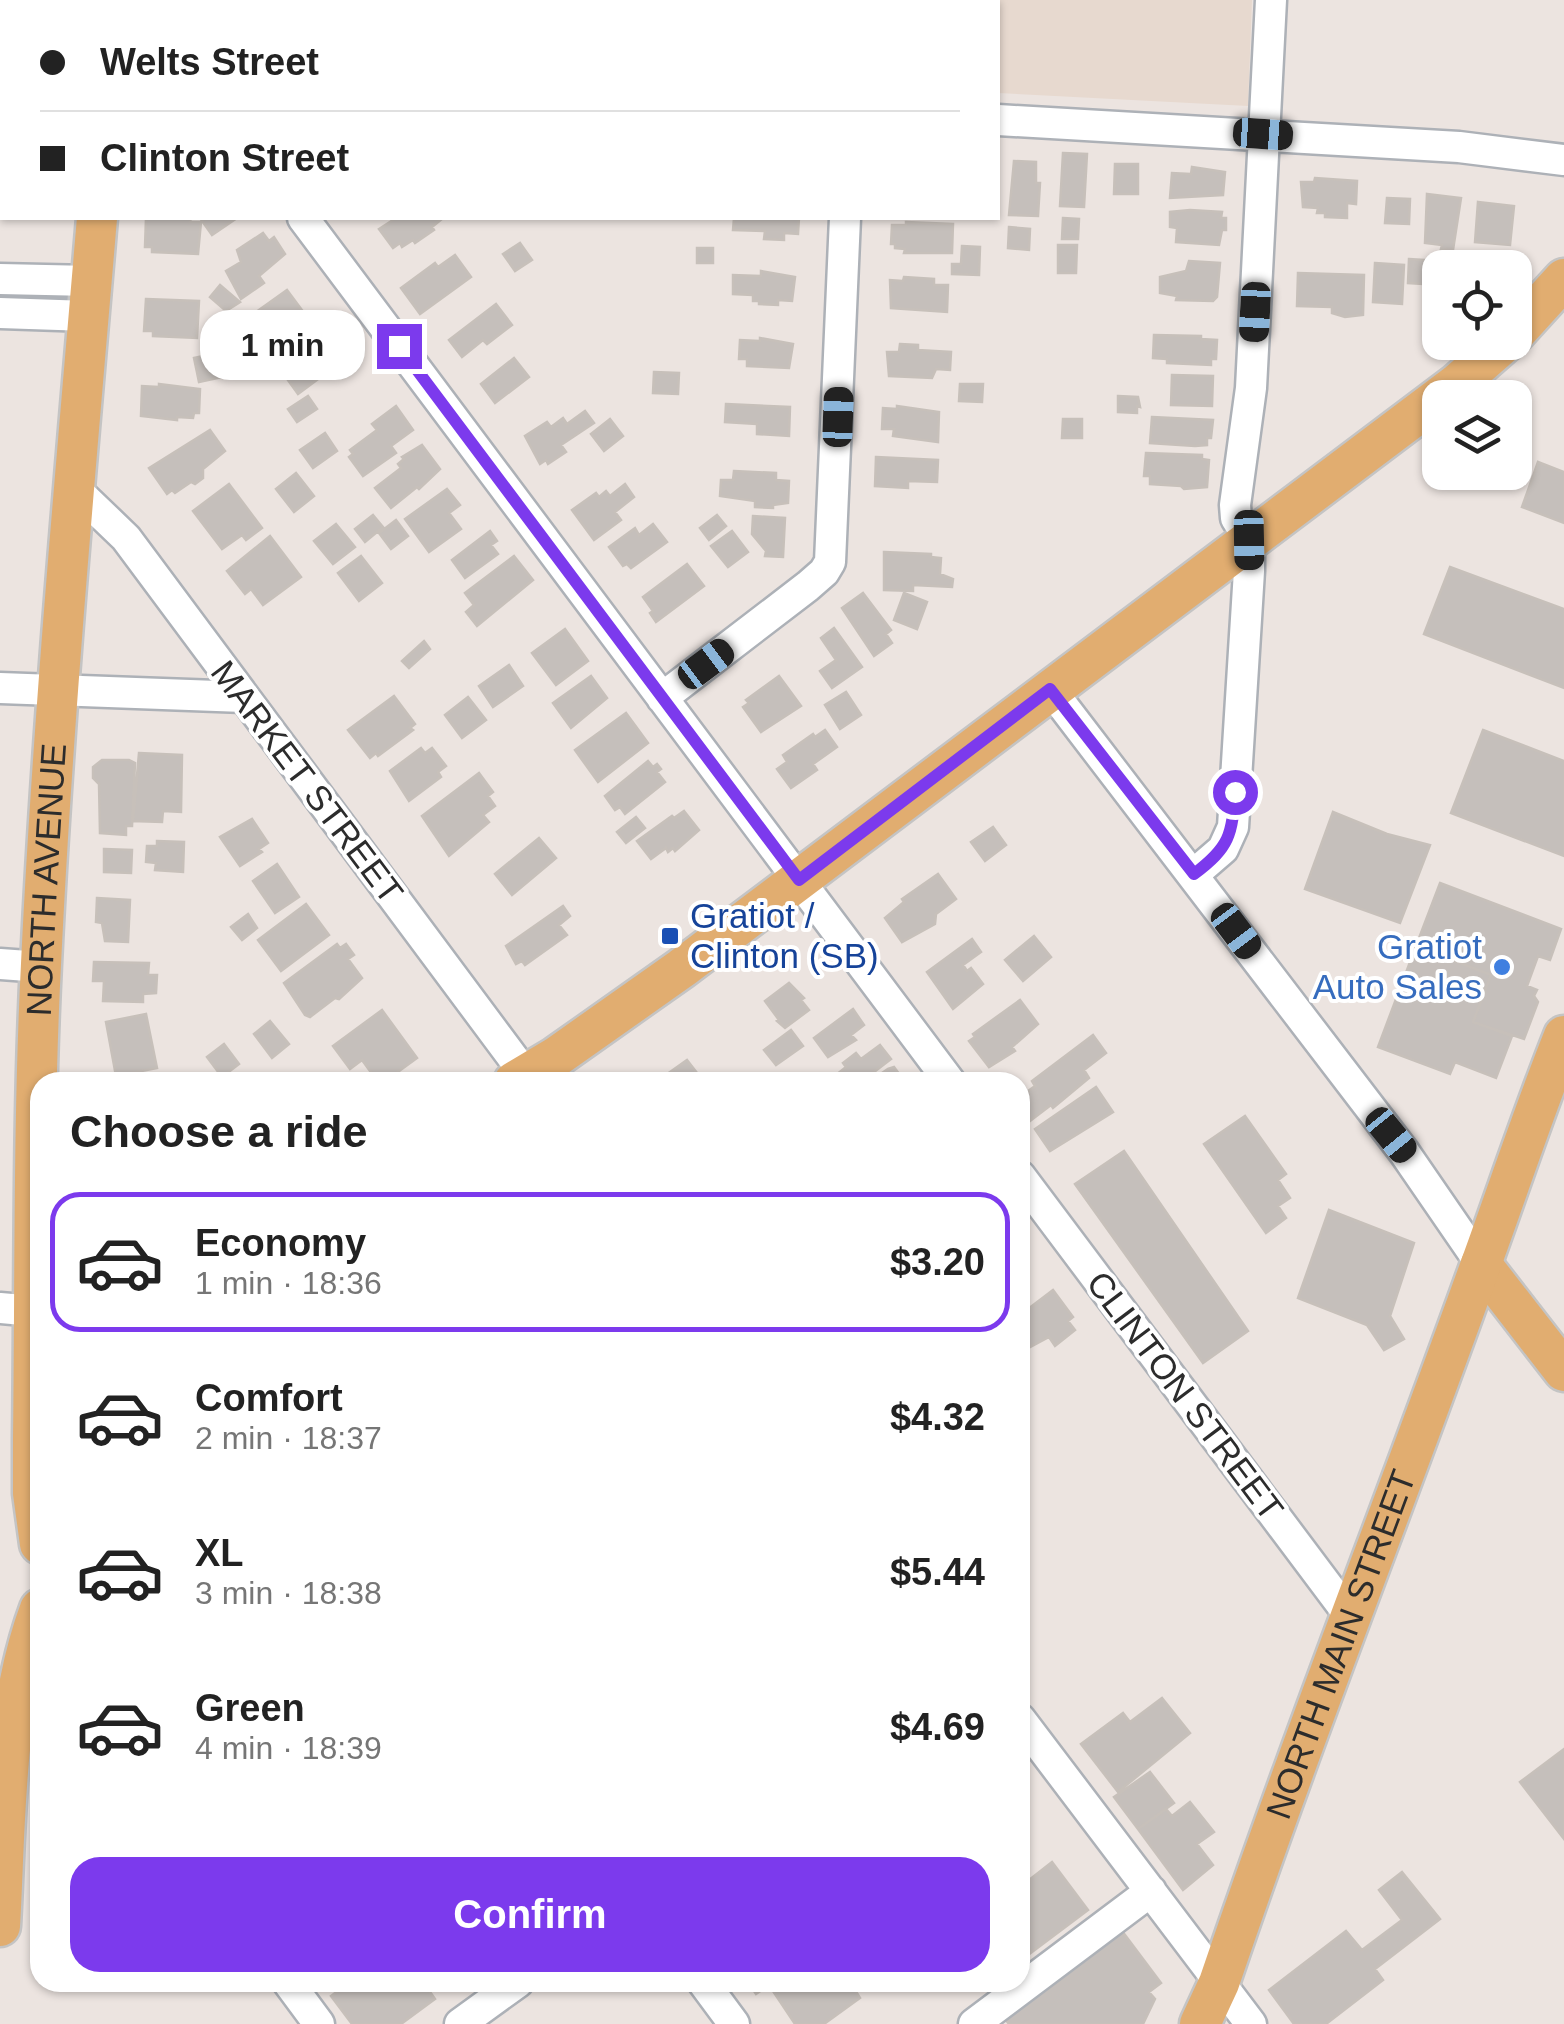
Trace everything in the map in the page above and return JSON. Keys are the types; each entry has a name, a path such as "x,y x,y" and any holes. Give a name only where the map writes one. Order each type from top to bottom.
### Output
{"main road":[{"name":"NORTH AVENUE","path":"39,1072 41,966 58,690 97,220"},
{"path":"1532,314 1564,279"},
{"path":"535,1072 682,968 1484,360"},
{"name":"NORTH MAIN STREET","path":"1200,2024 1219,1983 1350,1616 1482,1264 1525,1133 1564,1036"},
{"name":"NORTH AVENUE","path":"30,1186 17,1310 30,1459"},
{"path":"1482,1264 1564,1372"},
{"path":"0,1926 4,1774 30,1646"}],"street":[{"path":"1194,874 1224,849 1233,827 1248,614 1249,540 1236,518 1235,506 1251,388 1271,0"},
{"path":"1000,120 1459,147 1564,160"},
{"path":"304,220 943,1072"},
{"path":"662,698 808,586 830,562 845,220"},
{"path":"0,279 90,299"},
{"path":"0,313 90,299"},
{"name":"MARKET STREET","path":"75,489 126,538 518,1072"},
{"path":"0,688 244,697"},
{"path":"1050,689 1404,1152 1482,1264"},
{"path":"0,964 41,966"},
{"name":"CLINTON STREET","path":"1030,1189 1350,1616"},
{"path":"1030,1732 1252,2024"},
{"path":"1030,1982 1151,1892"},
{"path":"295,1992 318,2024"},
{"path":"460,2024 504,1992"},
{"path":"710,1992 734,2024"},
{"path":"974,2024 1017,1992"}],"shaded area":[{"path":"1000,0 1252,0 1248,106 1000,93"}],"building":[{"path":"1063,153 1087,154 1084,207 1060,206"},
{"path":"1014,161 1036,162 1036,183 1040,183 1038,216 1009,215"},
{"path":"1115,164 1138,164 1138,194 1114,194"},
{"path":"1192,167 1225,172 1223,195 1170,198 1172,173 1191,174"},
{"path":"1315,178 1357,181 1356,204 1347,203 1347,218 1325,217 1325,213 1317,213 1318,208 1303,207 1301,182 1314,182"},
{"path":"1427,194 1461,198 1453,250 1425,243"},
{"path":"1387,198 1410,199 1409,224 1385,223"},
{"path":"1478,202 1514,206 1510,245 1475,242"},
{"path":"1170,212 1222,212 1226,230 1222,230 1219,245 1176,242 1177,228 1170,227"},
{"path":"1063,218 1079,219 1078,239 1062,239"},
{"path":"146,220 201,222 198,254 152,252 152,247 145,247"},
{"path":"201,220 234,220 212,235"},
{"path":"393,220 441,220 432,227 434,230 402,247 400,243 393,248 379,229"},
{"path":"734,220 799,220 798,234 784,233 784,240 764,239 765,231 733,230"},
{"path":"953,224 952,253 904,253 905,249 895,248 891,244 892,225"},
{"path":"1009,227 1030,229 1029,250 1008,248"},
{"path":"263,233 269,241 274,237 285,254 259,276 264,283 241,299 226,271 241,262 237,250"},
{"path":"520,243 532,260 515,271 503,254"},
{"path":"1058,245 1077,245 1076,273 1058,273"},
{"path":"962,246 980,247 979,275 952,274 952,264 961,264"},
{"path":"697,248 713,248 713,263 697,263"},
{"path":"455,255 471,277 420,314 401,288 435,263 438,267"},
{"path":"1409,259 1422,260 1422,284 1408,283"},
{"path":"1189,261 1220,263 1217,297 1213,301 1176,300 1177,296 1160,293 1160,277 1186,271"},
{"path":"1375,263 1404,265 1402,304 1373,302"},
{"path":"761,271 795,277 792,301 759,304 753,301 753,295 733,294 733,275 761,276"},
{"path":"1298,273 1364,275 1363,315 1345,317 1332,313 1332,307 1297,306"},
{"path":"904,277 934,279 934,285 948,285 947,312 891,308 890,280 903,281"},
{"path":"220,285 240,302 226,311 210,297"},
{"path":"287,290 313,325 288,343 283,336 273,344 252,315"},
{"path":"146,299 199,301 197,338 153,336 153,331 144,331"},
{"path":"496,304 512,325 462,357 449,340"},
{"path":"1154,335 1217,340 1216,359 1211,359 1211,365 1167,363 1167,359 1153,358"},
{"path":"760,338 793,344 789,368 747,366 747,359 739,359 740,340"},
{"path":"319,340 337,365 298,394 280,369"},
{"path":"900,344 918,345 918,350 951,352 950,370 936,369 932,378 889,376 887,352 899,352"},
{"path":"217,353 222,377 199,382 194,358"},
{"path":"514,358 529,377 495,403 481,384"},
{"path":"654,372 679,373 678,394 653,393"},
{"path":"1172,375 1213,376 1212,406 1171,405"},
{"path":"960,384 983,384 982,402 959,401"},
{"path":"142,386 200,389 199,413 177,420 141,416"},
{"path":"308,396 317,409 297,422 288,409"},
{"path":"1118,396 1138,397 1137,413 1118,412"},
{"path":"726,404 790,407 789,436 757,434 757,424 725,422"},
{"path":"396,406 413,430 391,446 396,453 363,476 349,457 353,454 350,450 377,430 372,424"},
{"path":"883,408 939,412 938,442 893,436 894,429 882,429"},
{"path":"585,411 594,423 561,445 566,452 548,464 546,460 540,464 525,436 547,422 551,427 563,418 567,424"},
{"path":"1152,417 1213,420 1211,438 1207,438 1207,445 1195,446 1150,443"},
{"path":"610,419 623,436 604,451 591,434"},
{"path":"1063,419 1082,419 1082,438 1062,438"},
{"path":"210,430 225,451 203,469 203,478 195,484 191,482 167,494 149,468"},
{"path":"325,433 337,451 313,468 300,450"},
{"path":"422,445 440,469 391,508 375,488 401,468 398,464 402,457"},
{"path":"1146,453 1202,455 1202,459 1209,460 1207,487 1184,489 1150,484 1150,476 1144,476"},
{"path":"876,457 938,460 937,482 908,481 908,488 875,486"},
{"path":"1538,462 1564,472 1564,523 1522,507 1528,490 1532,490"},
{"path":"734,471 776,473 776,480 789,481 788,503 773,508 755,507 755,501 720,496 721,480 733,480"},
{"path":"296,473 314,496 294,512 276,489"},
{"path":"229,484 262,528 246,540 242,535 222,549 193,511"},
{"path":"625,484 634,497 615,512 621,520 594,540 572,510 596,493 599,497 606,491 610,496"},
{"path":"447,489 460,505 449,513 461,529 429,552 405,519"},
{"path":"373,515 383,527 365,542 355,529"},
{"path":"717,515 726,526 709,540 700,528"},
{"path":"753,516 785,518 783,557 765,556 766,551 752,534"},
{"path":"396,520 408,536 391,549 379,533"},
{"path":"336,524 355,547 333,564 314,541"},
{"path":"653,524 667,542 631,568 623,566 609,547 635,528 639,535"},
{"path":"490,531 497,541 491,545 498,554 465,578 452,560"},
{"path":"732,531 748,552 728,567 711,546"},
{"path":"270,536 301,577 263,605 251,589 245,594 227,571"},
{"path":"884,552 941,558 940,574 953,579 952,587 913,585 913,591 884,590"},
{"path":"361,556 382,583 359,601 338,573"},
{"path":"514,556 533,580 477,626 466,612 474,605 465,593"},
{"path":"687,564 704,586 656,622 643,597"},
{"path":"1450,567 1564,609 1564,688 1424,634"},
{"path":"863,593 891,630 886,634 892,643 874,656 842,608"},
{"path":"904,593 927,602 917,629 894,620"},
{"path":"834,628 862,667 832,688 820,671 836,660 821,638"},
{"path":"565,629 588,661 556,685 532,653"},
{"path":"424,641 430,649 409,668 402,661"},
{"path":"509,665 523,686 493,707 479,686"},
{"path":"591,676 607,698 571,728 553,703"},
{"path":"779,676 801,706 761,732 743,707 749,703 746,700"},
{"path":"846,692 861,715 840,729 825,705"},
{"path":"394,696 415,724 410,728 413,730 370,758 348,730"},
{"path":"468,697 486,720 462,738 445,715"},
{"path":"626,713 648,743 598,782 575,750"},
{"path":"825,730 837,747 813,764 817,770 791,788 777,769 787,762 783,755"},
{"path":"1483,730 1564,761 1564,856 1451,813"},
{"path":"421,748 425,753 432,748 446,766 438,772 441,777 409,801 390,771"},
{"path":"139,753 182,755 181,812 163,811 162,822 133,821"},
{"path":"102,760 135,763 132,826 126,826 126,835 100,833 99,784 93,778 93,767"},
{"path":"648,761 653,767 657,764 661,769 657,772 665,782 625,814 620,807 615,810 605,796"},
{"path":"479,773 493,792 488,796 495,806 483,815 489,822 449,856 422,816"},
{"path":"684,811 699,830 675,851 673,848 668,852 666,848 651,859 637,841"},
{"path":"1333,812 1387,834 1430,845 1400,923 1305,889"},
{"path":"636,817 645,828 626,843 617,832"},
{"path":"252,819 268,843 259,849 262,852 240,866 220,837"},
{"path":"993,827 1006,845 985,861 971,842"},
{"path":"539,838 556,858 512,895 495,874"},
{"path":"157,841 184,842 183,872 155,870 156,863 146,862 147,846 157,846"},
{"path":"104,849 132,850 131,873 104,872"},
{"path":"277,864 299,897 275,913 253,881"},
{"path":"938,874 956,899 936,914 935,924 902,942 885,918 904,902 902,899"},
{"name":"Gratiot Auto Sales","path":"1440,883 1561,929 1550,960 1538,956 1527,986 1537,990 1534,996 1538,1002 1524,1039 1473,1022 1491,975 1416,946"},
{"path":"97,898 130,900 128,942 105,941 102,923 96,922"},
{"path":"306,904 329,935 281,971 258,940"},
{"path":"563,906 570,916 559,925 567,935 525,965 522,961 516,964 506,946"},
{"path":"248,914 257,928 242,940 231,927"},
{"path":"1034,936 1051,957 1023,981 1005,960"},
{"path":"972,939 981,952 963,965 967,971 971,968 983,984 953,1009 927,972"},
{"path":"337,944 340,948 346,944 354,955 348,959 362,978 339,999 310,1017 305,1015 284,983"},
{"path":"1416,946 1491,975 1473,1022 1512,1036 1496,1078 1455,1062 1450,1074 1378,1047"},
{"path":"94,962 149,963 148,975 157,975 156,993 143,994 143,1002 103,1001 104,981 93,981"},
{"path":"789,983 804,998 801,1000 809,1010 785,1028 765,1001"},
{"path":"1020,1000 1038,1024 1012,1047 1015,1051 989,1067 969,1041"},
{"path":"853,1009 864,1025 851,1035 856,1040 828,1057 814,1038"},
{"path":"382,1010 417,1058 398,1072 371,1072 362,1060 350,1069 333,1046"},
{"path":"146,1014 157,1068 115,1072 106,1022"},
{"path":"270,1021 289,1044 272,1058 254,1034"},
{"path":"791,1030 803,1046 776,1065 764,1050"},
{"path":"1093,1035 1106,1053 1084,1070 1089,1078 1053,1108 1051,1105 1030,1121 1030,1090 1035,1086 1032,1081"},
{"path":"224,1044 239,1064 229,1072 218,1072 207,1057"},
{"path":"880,1045 891,1059 874,1072 840,1072 846,1067 843,1063 856,1053 861,1059"},
{"path":"687,1060 696,1072 670,1072"},
{"path":"1096,1087 1113,1112 1050,1151 1035,1129"},
{"path":"1245,1116 1286,1174 1278,1180 1290,1198 1278,1206 1286,1218 1266,1233 1204,1144"},
{"path":"1124,1151 1248,1331 1203,1363 1075,1184"},
{"path":"1329,1210 1414,1243 1390,1316 1404,1339 1384,1350 1367,1325 1298,1298"},
{"path":"1053,1290 1073,1317 1068,1321 1075,1330 1055,1346 1049,1337 1030,1347 1030,1307"},
{"path":"1162,1698 1190,1733 1118,1792 1081,1744 1123,1713 1130,1722"},
{"path":"1564,1749 1564,1839 1520,1782"},
{"path":"1150,1772 1174,1803 1138,1829 1114,1797"},
{"path":"1190,1802 1214,1832 1197,1844 1213,1865 1183,1890 1138,1829 1166,1809 1172,1816"},
{"path":"1052,1862 1088,1910 1030,1954 1030,1879"},
{"path":"1402,1872 1440,1919 1375,1969 1383,1980 1326,2024 1294,2024 1269,1990 1346,1931 1362,1950 1402,1920 1379,1890"},
{"path":"1122,1931 1161,1983 1149,1992 1155,1999 1143,2024 1009,2024 1005,2019"},
{"path":"336,1992 430,1992 435,1999 401,2024 352,2024 331,1996"},
{"path":"774,1992 856,1992 860,1998 824,2024 795,2024"}],"place":[{"name":"Gratiot / Clinton (SB)","path":"670,936"},
{"name":"Gratiot Auto Sales","path":"1502,967"}],"route":[{"path":"399,346 799,880 1050,689 1194,874 1216,857 1230,839 1235,792"}]}
